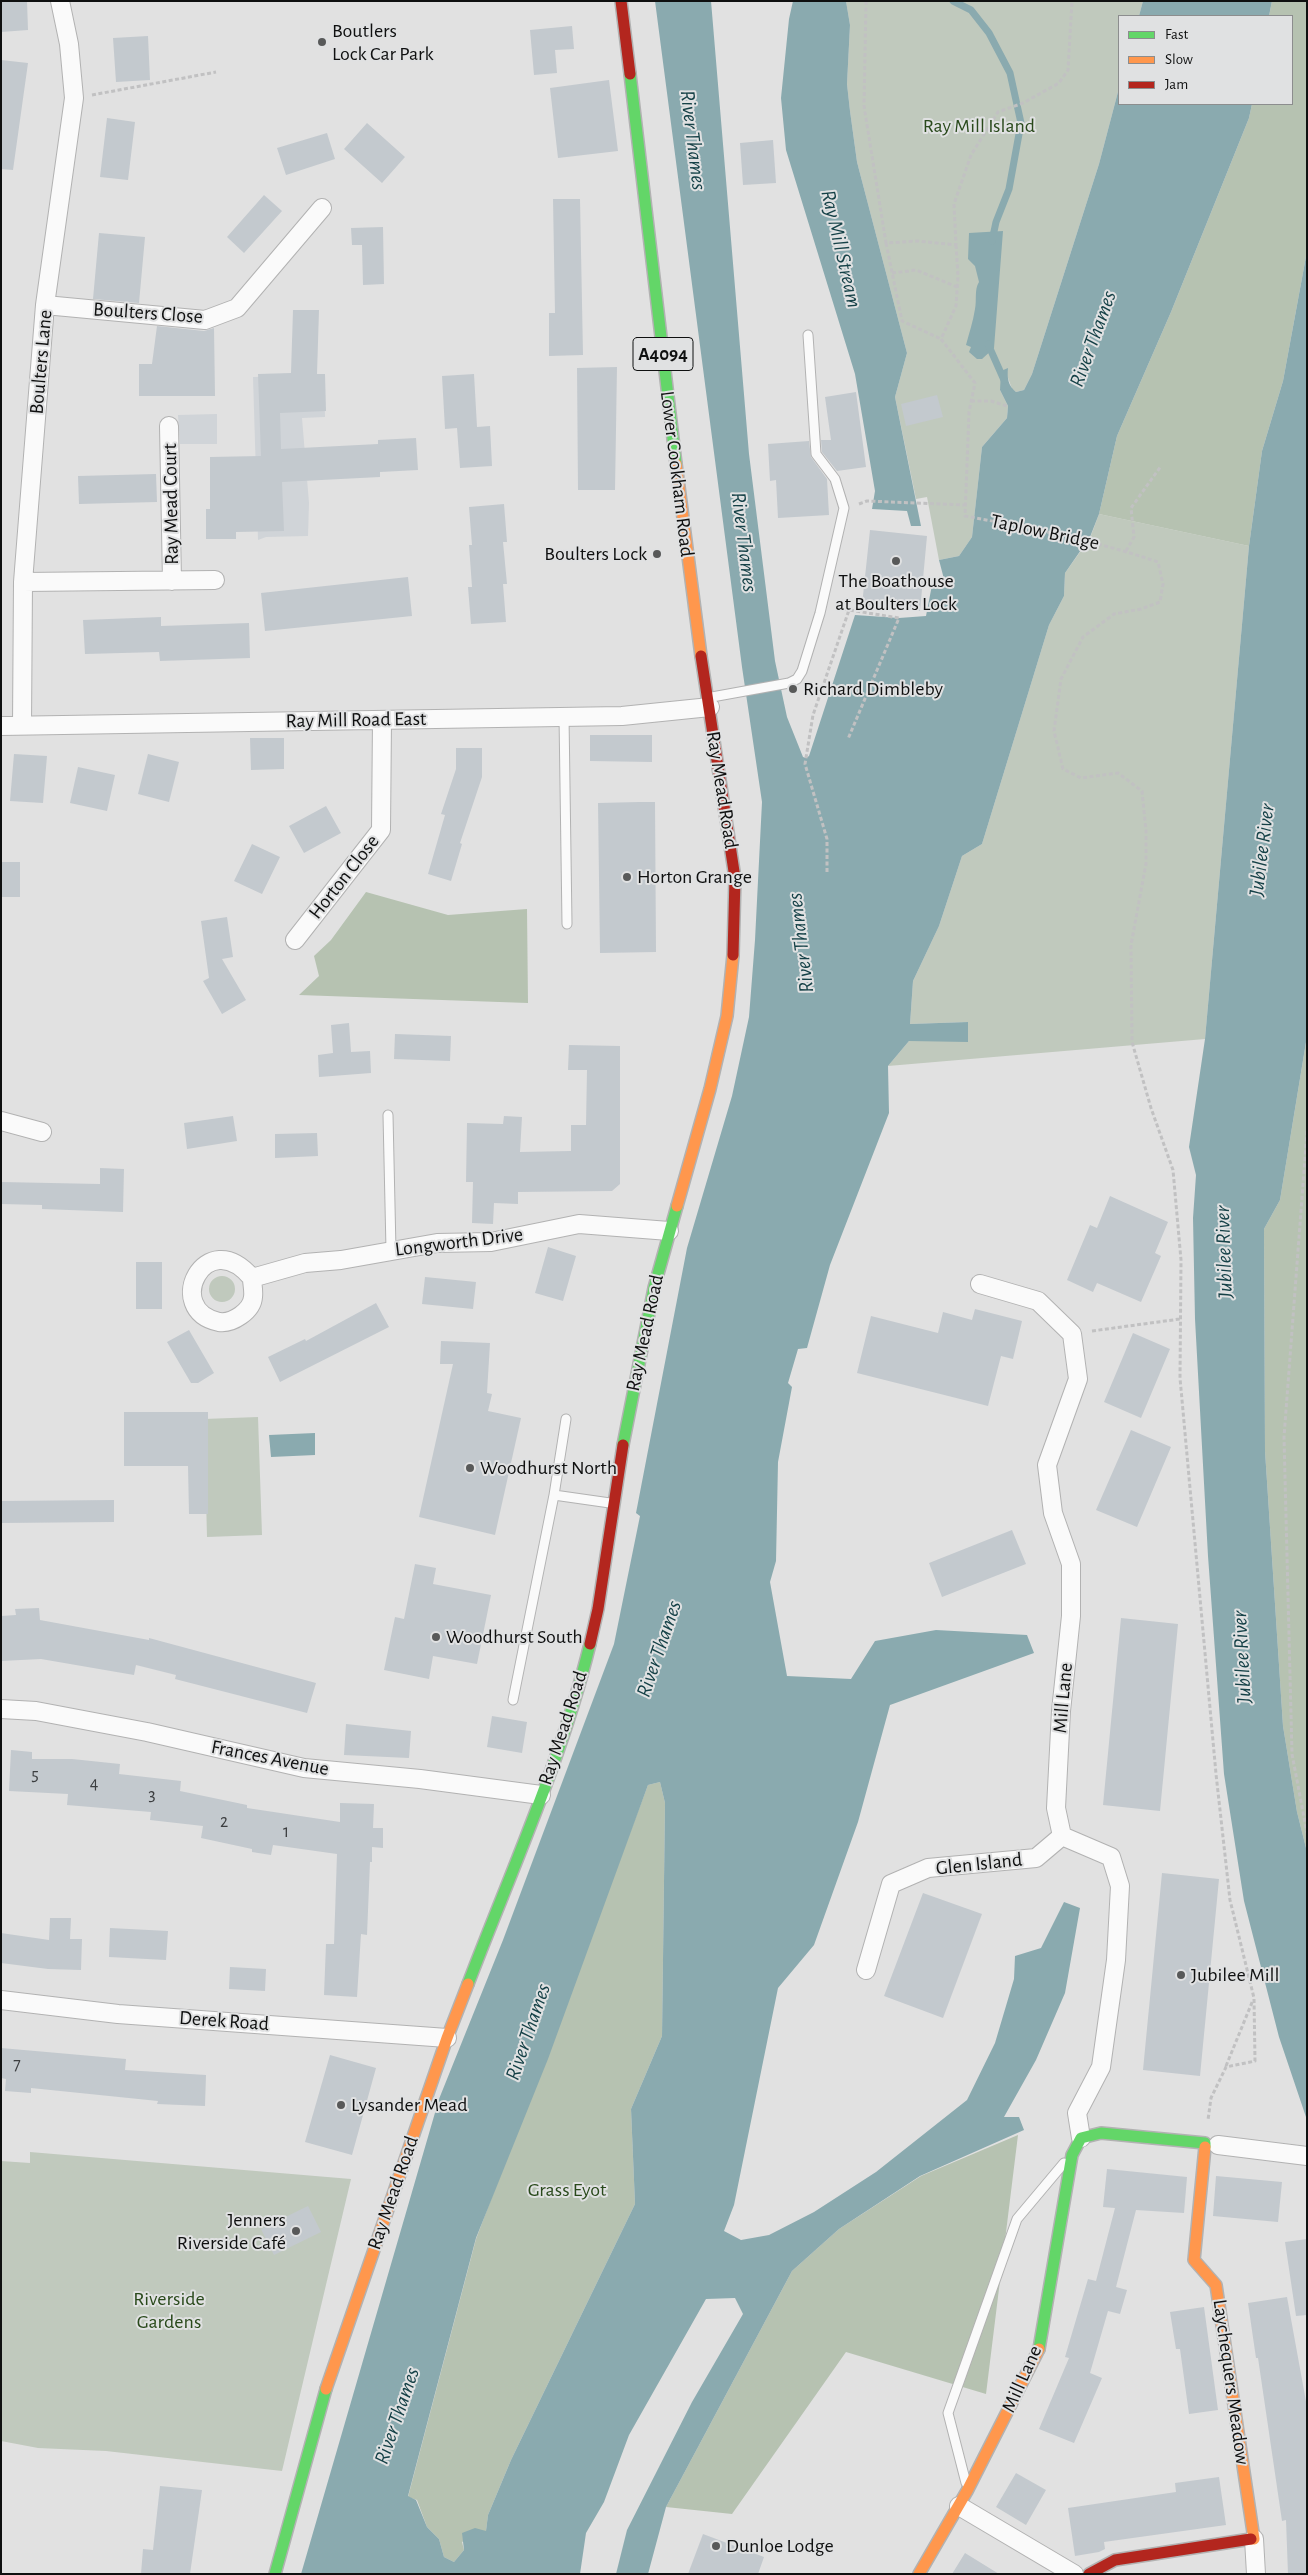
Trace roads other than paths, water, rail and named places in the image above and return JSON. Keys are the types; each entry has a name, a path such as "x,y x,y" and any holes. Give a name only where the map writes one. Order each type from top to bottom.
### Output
{"main road":[{"name":"Lower Cookham Road","path":"621,1 696,632 710,702"},
{"name":"Ray Mead Road","path":"275,2574 331,2371 446,2038 541,1795 582,1676 598,1609 613,1503 632,1393 654,1288 668,1231 710,1089 727,1016 732,978 735,878 710,702"},
{"path":"1081,2138 1101,2133 1212,2144"},
{"name":"Mill Lane","path":"919,2574 968,2491 1038,2353 1072,2154 1081,2138"},
{"name":"Laychequers Meadow","path":"1212,2144 1194,2260 1216,2285 1254,2540"},
{"path":"1089,2574 1115,2560 1254,2540"}],"street":[{"name":"Boulters Lane","path":"22,725 22,582 45,305 74,98 69,44 60,1"},
{"name":"Boulters Close","path":"45,305 205,320 237,308 322,208"},
{"name":"Ray Mead Court","path":"170,426 172,581"},
{"name":"Ray Mead Court","path":"22,582 215,580"},
{"name":"Ray Mill Road East","path":"1,726 622,716 710,702"},
{"name":"Horton Close","path":"295,940 381,830 382,720"},
{"path":"1,1121 42,1132"},
{"name":"Longworth Drive","path":"252,1278 306,1263 341,1260 437,1243 491,1242 579,1224 668,1231"},
{"name":"Mill Lane","path":"980,1284 1038,1300 1072,1334 1078,1379 1046,1465 1053,1513 1071,1564 1071,1616 1061,1711 1056,1808 1062,1836"},
{"name":"Frances Avenue","path":"1,1709 36,1711 147,1732 304,1768 420,1779 541,1795"},
{"path":"1062,1836 1111,1857 1120,1886 1116,1960 1101,2067 1077,2113 1081,2138"},
{"name":"Glen Island","path":"866,1970 892,1884 928,1868 1036,1858 1062,1836"},
{"name":"Derek Road","path":"1,2000 118,2014 446,2038"},
{"path":"1212,2144 1307,2156"},
{"path":"959,2506 1074,2574"},
{"name":"Laychequers Meadow","path":"1254,2540 1256,2574"}],"lane":[{"path":"710,702 727,695 789,683 797,679 802,671 822,606 827,567 844,508 834,479 816,454 808,335"},
{"path":"564,716 567,924"},
{"path":"388,1114 391,1250"},
{"path":"514,1700 554,1494 566,1418"},
{"path":"554,1494 613,1503"},
{"path":"968,2491 948,2413 1017,2219 1072,2154"}],"water":[{"name":"River Thames","path":"655,1 711,1 749,454 775,661 787,717 803,757 806,758 809,756 855,615 899,618 926,616 932,585 944,579 939,560 959,556 972,537 982,447 1007,418 1008,406 1000,390 1001,371 1008,368 1008,378 1011,387 1016,392 1024,390 1032,374 1099,164 1118,92 1118,105 1252,105 1249,118 1171,312 1117,436 1099,514 1090,537 1065,573 1064,596 1049,625 982,844 962,856 939,926 913,981 910,1024 968,1022 968,1042 909,1041 888,1066 889,1113 830,1265 807,1348 798,1349 788,1383 792,1387 778,1462 776,1561 770,1582 787,1676 851,1679 875,1641 936,1630 1027,1635 1034,1653 890,1705 858,1822 814,1945 778,1988 734,2205 724,2231 741,2240 769,2235 814,2212 876,2172 967,2100 995,2043 1014,1979 1015,1956 1041,1948 1064,1902 1080,1908 1065,1993 1036,2060 1004,2117 1019,2117 1024,2130 920,2176 839,2229 792,2271 666,2507 648,2574 616,2574 627,2530 692,2402 743,2314 735,2298 706,2299 629,2435 604,2502 586,2533 580,2574 301,2574 439,2099 503,1940 614,1644 640,1516 636,1513 687,1248 732,1096 749,1017 762,802 742,667","holes":["660,1782 665,1803 662,2036 631,2109 635,2204 511,2460 488,2515 486,2531 475,2528 462,2533 464,2550 454,2562 444,2557 439,2539 427,2527 416,2500 408,2496 476,2238 548,2059 648,1785"]},
{"name":"Ray Mill Stream","path":"793,1 846,1 850,25 847,84 857,162 907,353 895,397 921,526 911,526 907,511 872,509 875,491 855,374 786,150 781,98 789,19"},
{"path":"1143,1 1272,1 1269,15 1139,15"},
{"path":"1003,231 994,348 982,359 977,359 969,352 971,347 966,345 976,306 979,282 975,266 968,259 969,233"},
{"name":"Jubilee River","path":"1307,251 1307,1036 1280,1200 1264,1229 1265,1451 1283,1726 1297,1812 1307,1852 1307,2120 1279,2037 1244,1901 1224,1774 1208,1556 1195,1319 1193,1218 1196,1175 1189,1147 1205,1039 1249,546 1262,451 1283,381"},
{"path":"315,1433 315,1455 271,1457 269,1435"}],"waterway":[{"path":"953,1 971,10 989,33 1010,73 1021,123 1009,189 996,222 992,241"},
{"path":"988,344 1004,380"}],"place":[{"name":"Boutlers Lock Car Park","path":"322,42"},
{"name":"Boulters Lock","path":"657,554"},
{"name":"The Boathouse at Boulters Lock","path":"896,561"},
{"name":"Richard Dimbleby","path":"793,689"},
{"name":"Horton Grange","path":"627,877"},
{"name":"Woodhurst North","path":"470,1468"},
{"name":"Woodhurst South","path":"436,1637"},
{"name":"Jubilee Mill","path":"1181,1975"},
{"name":"Lysander Mead","path":"341,2105"},
{"name":"Jenners Riverside Café","path":"296,2231"},
{"name":"Dunloe Lodge","path":"716,2546"}],"park label":[{"name":"Ray Mill Island","path":"979,126"},
{"name":"Grass Eyot","path":"567,2190"},
{"name":"Riverside Gardens","path":"169,2310"}]}
